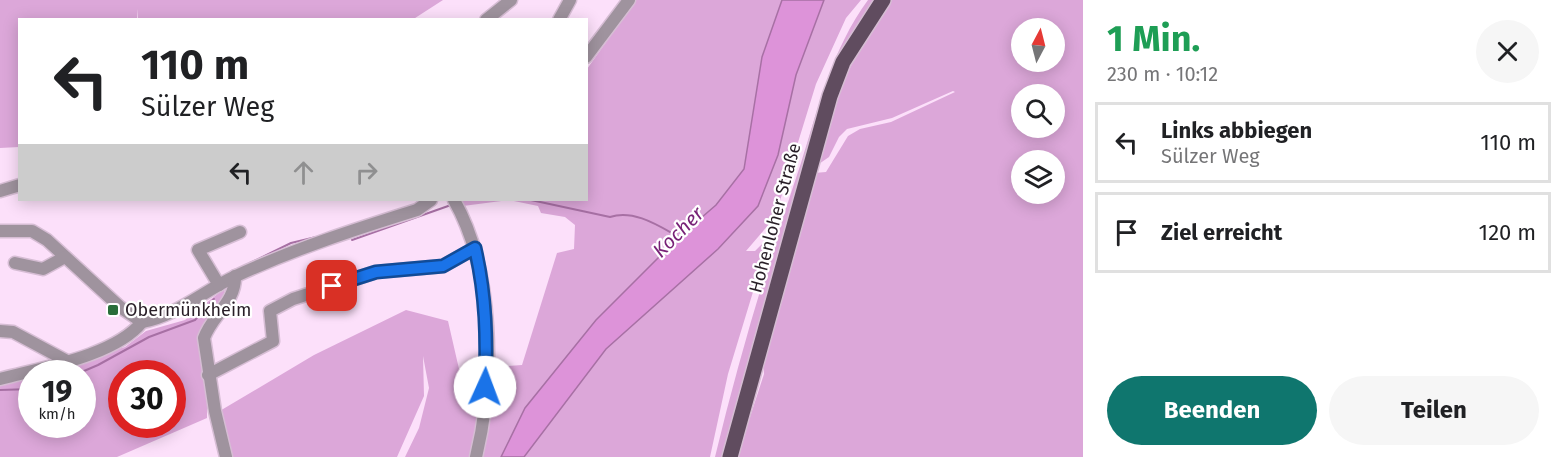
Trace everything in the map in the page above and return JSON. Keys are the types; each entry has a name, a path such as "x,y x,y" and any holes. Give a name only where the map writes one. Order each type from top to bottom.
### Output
{"main road":[{"name":"Hohenloher Straße","path":"730,457 823,116 843,62 883,0"}],"street":[{"path":"488,18 511,0"},
{"path":"560,18 570,0"},
{"path":"588,54 629,0"},
{"path":"0,191 18,186"},
{"path":"70,360 101,350 126,337 142,322 163,316 235,276 313,244 417,210 430,201"},
{"path":"456,204 468,225 475,248 483,282 487,330 483,426 476,457"},
{"path":"0,231 32,231 65,257 120,307 142,322"},
{"path":"219,285 198,250 240,232"},
{"path":"208,375 273,341 270,311 293,299 376,272 443,266 475,248"},
{"path":"15,263 43,268 65,257"},
{"path":"226,457 208,375 204,338 228,303 234,289 235,276"},
{"path":"0,331 13,332 65,360"},
{"path":"0,379 18,374"}],"shaded area":[{"path":"0,0 443,0 415,18 138,18 138,9 137,18 18,18 18,147 0,148"},
{"path":"636,0 782,0 762,57 744,169 716,205 679,237 596,320 525,408 501,457 480,457 496,367 522,365 557,253 574,249 575,225 565,217 541,213 538,206 514,201 588,201 588,68"},
{"path":"782,0 824,0 796,75 778,155 758,206 718,249 606,349 524,457 501,457 525,408 596,320 679,237 716,205 744,169 762,57"},
{"path":"824,0 861,0 846,18 816,84 775,217 746,251 755,251 770,236 728,374 710,457 524,457 606,349 718,249 758,206 796,75"},
{"path":"868,0 875,0 849,41 725,457 715,457 755,309 828,78 845,38"},
{"path":"892,0 1083,0 1083,457 737,457 764,374 763,360 814,173 826,172 848,136 860,129 891,122 955,92 892,118 847,129 839,137 829,157 816,166 845,79 865,38"},
{"path":"461,201 501,201 463,206"},
{"path":"225,288 224,295 199,333 207,394 207,418 186,427 186,360 108,360 108,438 161,438 117,457 0,457 0,383 18,378 18,438 96,438 96,360 80,360 125,347 146,331 185,320"},
{"path":"406,310 448,321 459,369 482,368 480,427 472,457 405,457 419,428 429,388 423,356 424,396 397,457 229,457 218,412 314,355"}],"waterway":[{"name":"Kocher","path":"536,201 610,217 619,215 637,217 679,237"},
{"path":"352,240 451,205"},
{"path":"250,263 291,243 316,237"},
{"path":"96,366 149,337 195,320 214,299"},
{"path":"0,390 18,389"}],"place":[{"name":"Obermünkheim","path":"113,310"}],"route":[{"path":"332,286 376,272 443,266 475,248 483,282 487,330 485,387"}]}
